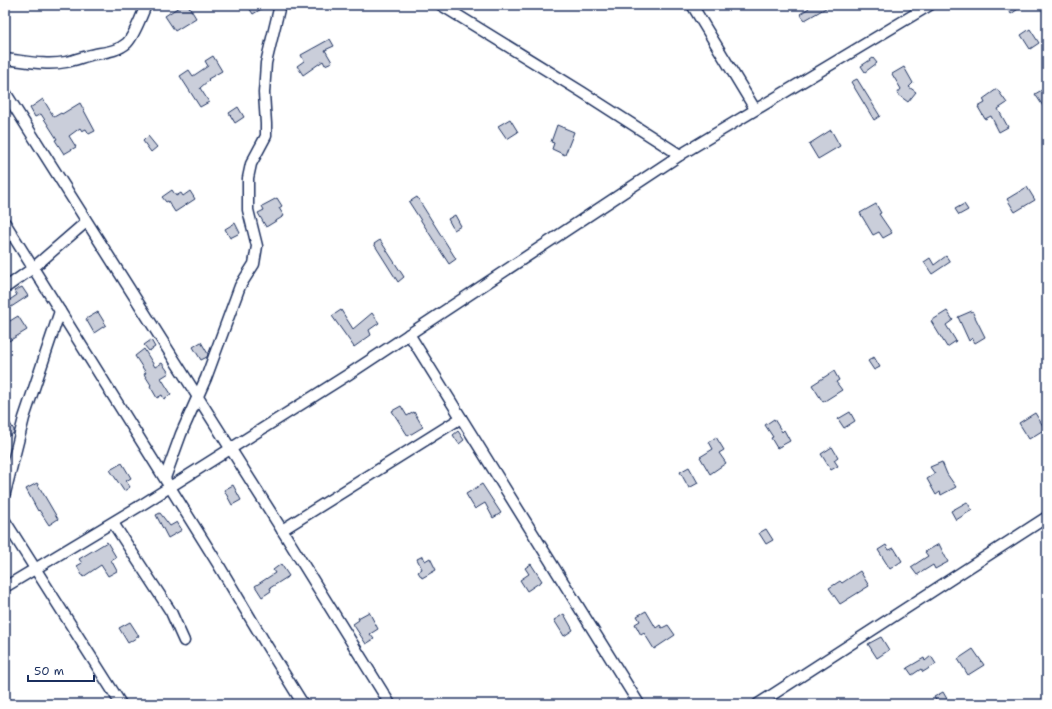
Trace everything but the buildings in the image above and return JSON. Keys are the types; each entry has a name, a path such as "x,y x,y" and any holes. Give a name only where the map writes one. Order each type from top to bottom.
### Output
{"street":[{"path":"5,59 47,64 66,62 84,56 107,53 127,43 146,5"},
{"path":"168,482 181,434 198,397 240,286 254,264 257,246 248,210 248,178 251,164 266,136 264,93 266,63 280,5"},
{"path":"441,5 562,79 680,154"},
{"path":"692,5 755,109"},
{"path":"5,587 113,523 168,482 231,449 349,374 680,154 930,5"},
{"path":"5,92 282,530 390,704"},
{"path":"5,222 168,482 303,704"},
{"path":"5,288 33,268 86,222"},
{"path":"5,494 24,418 60,310"},
{"path":"409,334 639,704"},
{"path":"282,530 461,418"},
{"path":"758,704 1047,517"},
{"path":"5,521 120,704"},
{"path":"113,523 171,612 184,640"}]}
